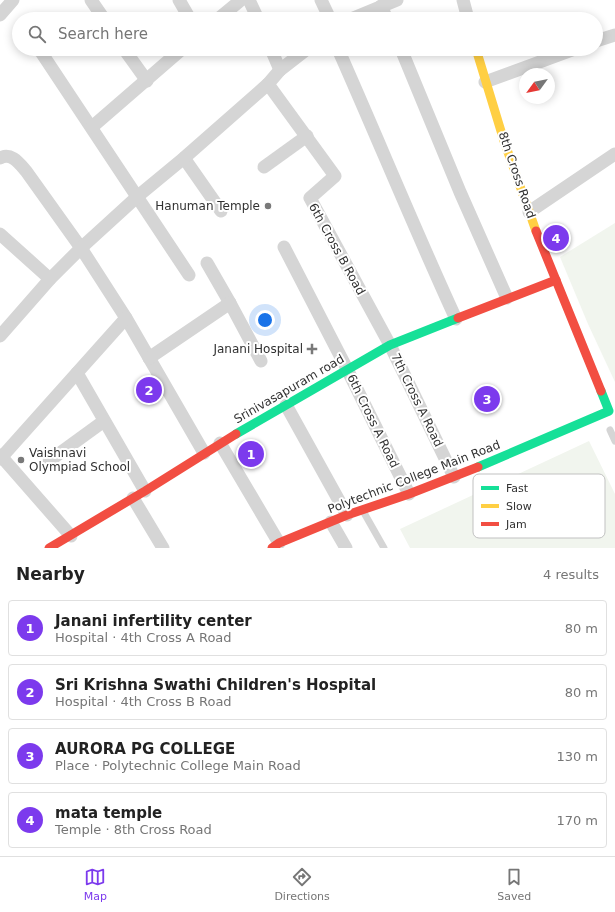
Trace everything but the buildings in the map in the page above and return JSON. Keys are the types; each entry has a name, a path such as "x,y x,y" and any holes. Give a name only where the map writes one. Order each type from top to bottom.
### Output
{"street":[{"path":"0,15 13,0"},
{"path":"91,0 99,12"},
{"path":"179,0 186,12"},
{"path":"227,12 242,0"},
{"path":"249,0 255,12"},
{"path":"321,0 327,12"},
{"path":"463,0 466,12"},
{"path":"367,12 389,2"},
{"path":"388,12 389,2"},
{"path":"603,38 615,34"},
{"path":"45,56 189,275"},
{"path":"129,56 146,81"},
{"path":"92,127 174,56"},
{"path":"274,56 280,70"},
{"path":"0,336 50,279 81,248 138,196 184,158 268,84 280,70 298,56"},
{"path":"341,56 380,144 422,246 456,319"},
{"path":"404,56 460,192 507,298"},
{"name":"8th Cross Road","path":"478,56 485,82 529,212 609,411"},
{"path":"485,82 556,56"},
{"name":"6th Cross B Road","path":"268,84 335,176 310,198 390,345"},
{"path":"264,167 307,136"},
{"path":"529,212 615,154"},
{"path":"0,158 5,156 12,157 17,161 26,171 81,248 126,318 204,453"},
{"path":"184,158 221,211"},
{"path":"0,234 50,279"},
{"name":"6th Cross A Road","path":"284,247 347,368 409,494"},
{"path":"207,263 261,361"},
{"name":"Srinivasapuram road","path":"49,548 145,491 220,443 347,368 390,345 556,280"},
{"path":"149,358 230,304"},
{"path":"71,536 1,457 126,318"},
{"name":"7th Cross A Road","path":"390,345 454,477"},
{"path":"77,373 145,491"},
{"path":"286,405 348,515"},
{"name":"Polytechnic College Main Road","path":"276,546 362,509 409,494 454,477 609,411"},
{"path":"49,461 104,421"},
{"path":"220,443 276,546"},
{"path":"133,498 163,548"},
{"path":"331,522 346,548"}],"lane":[{"path":"610,430 615,441"},
{"path":"362,509 384,548"}],"shaded area":[{"path":"615,223 615,382 588,324 560,257"},
{"path":"589,441 615,494 615,548 410,548 400,529 473,495 473,538 605,538 605,474 518,474"}],"traffic: fast":[{"path":"236,434 390,345 458,318"},
{"path":"478,467 609,411 601,391"}],"traffic: slow":[{"path":"478,56 504,141 536,231"}],"traffic: jam":[{"path":"536,231 601,391"},
{"path":"458,318 556,280"},
{"path":"49,548 145,491 236,434"},
{"path":"272,548 279,543 347,515 409,494 478,467"}],"place":[{"name":"Hanuman Temple","path":"268,206"},
{"name":"mata temple","path":"556,238"},
{"name":"Janani Hospital","path":"312,349"},
{"name":"Sri Krishna Swathi Children's Hospital","path":"149,390"},
{"name":"AURORA PG COLLEGE","path":"487,399"},
{"name":"Janani infertility center","path":"251,454"},
{"name":"Vaishnavi Olympiad School","path":"21,460"}]}
